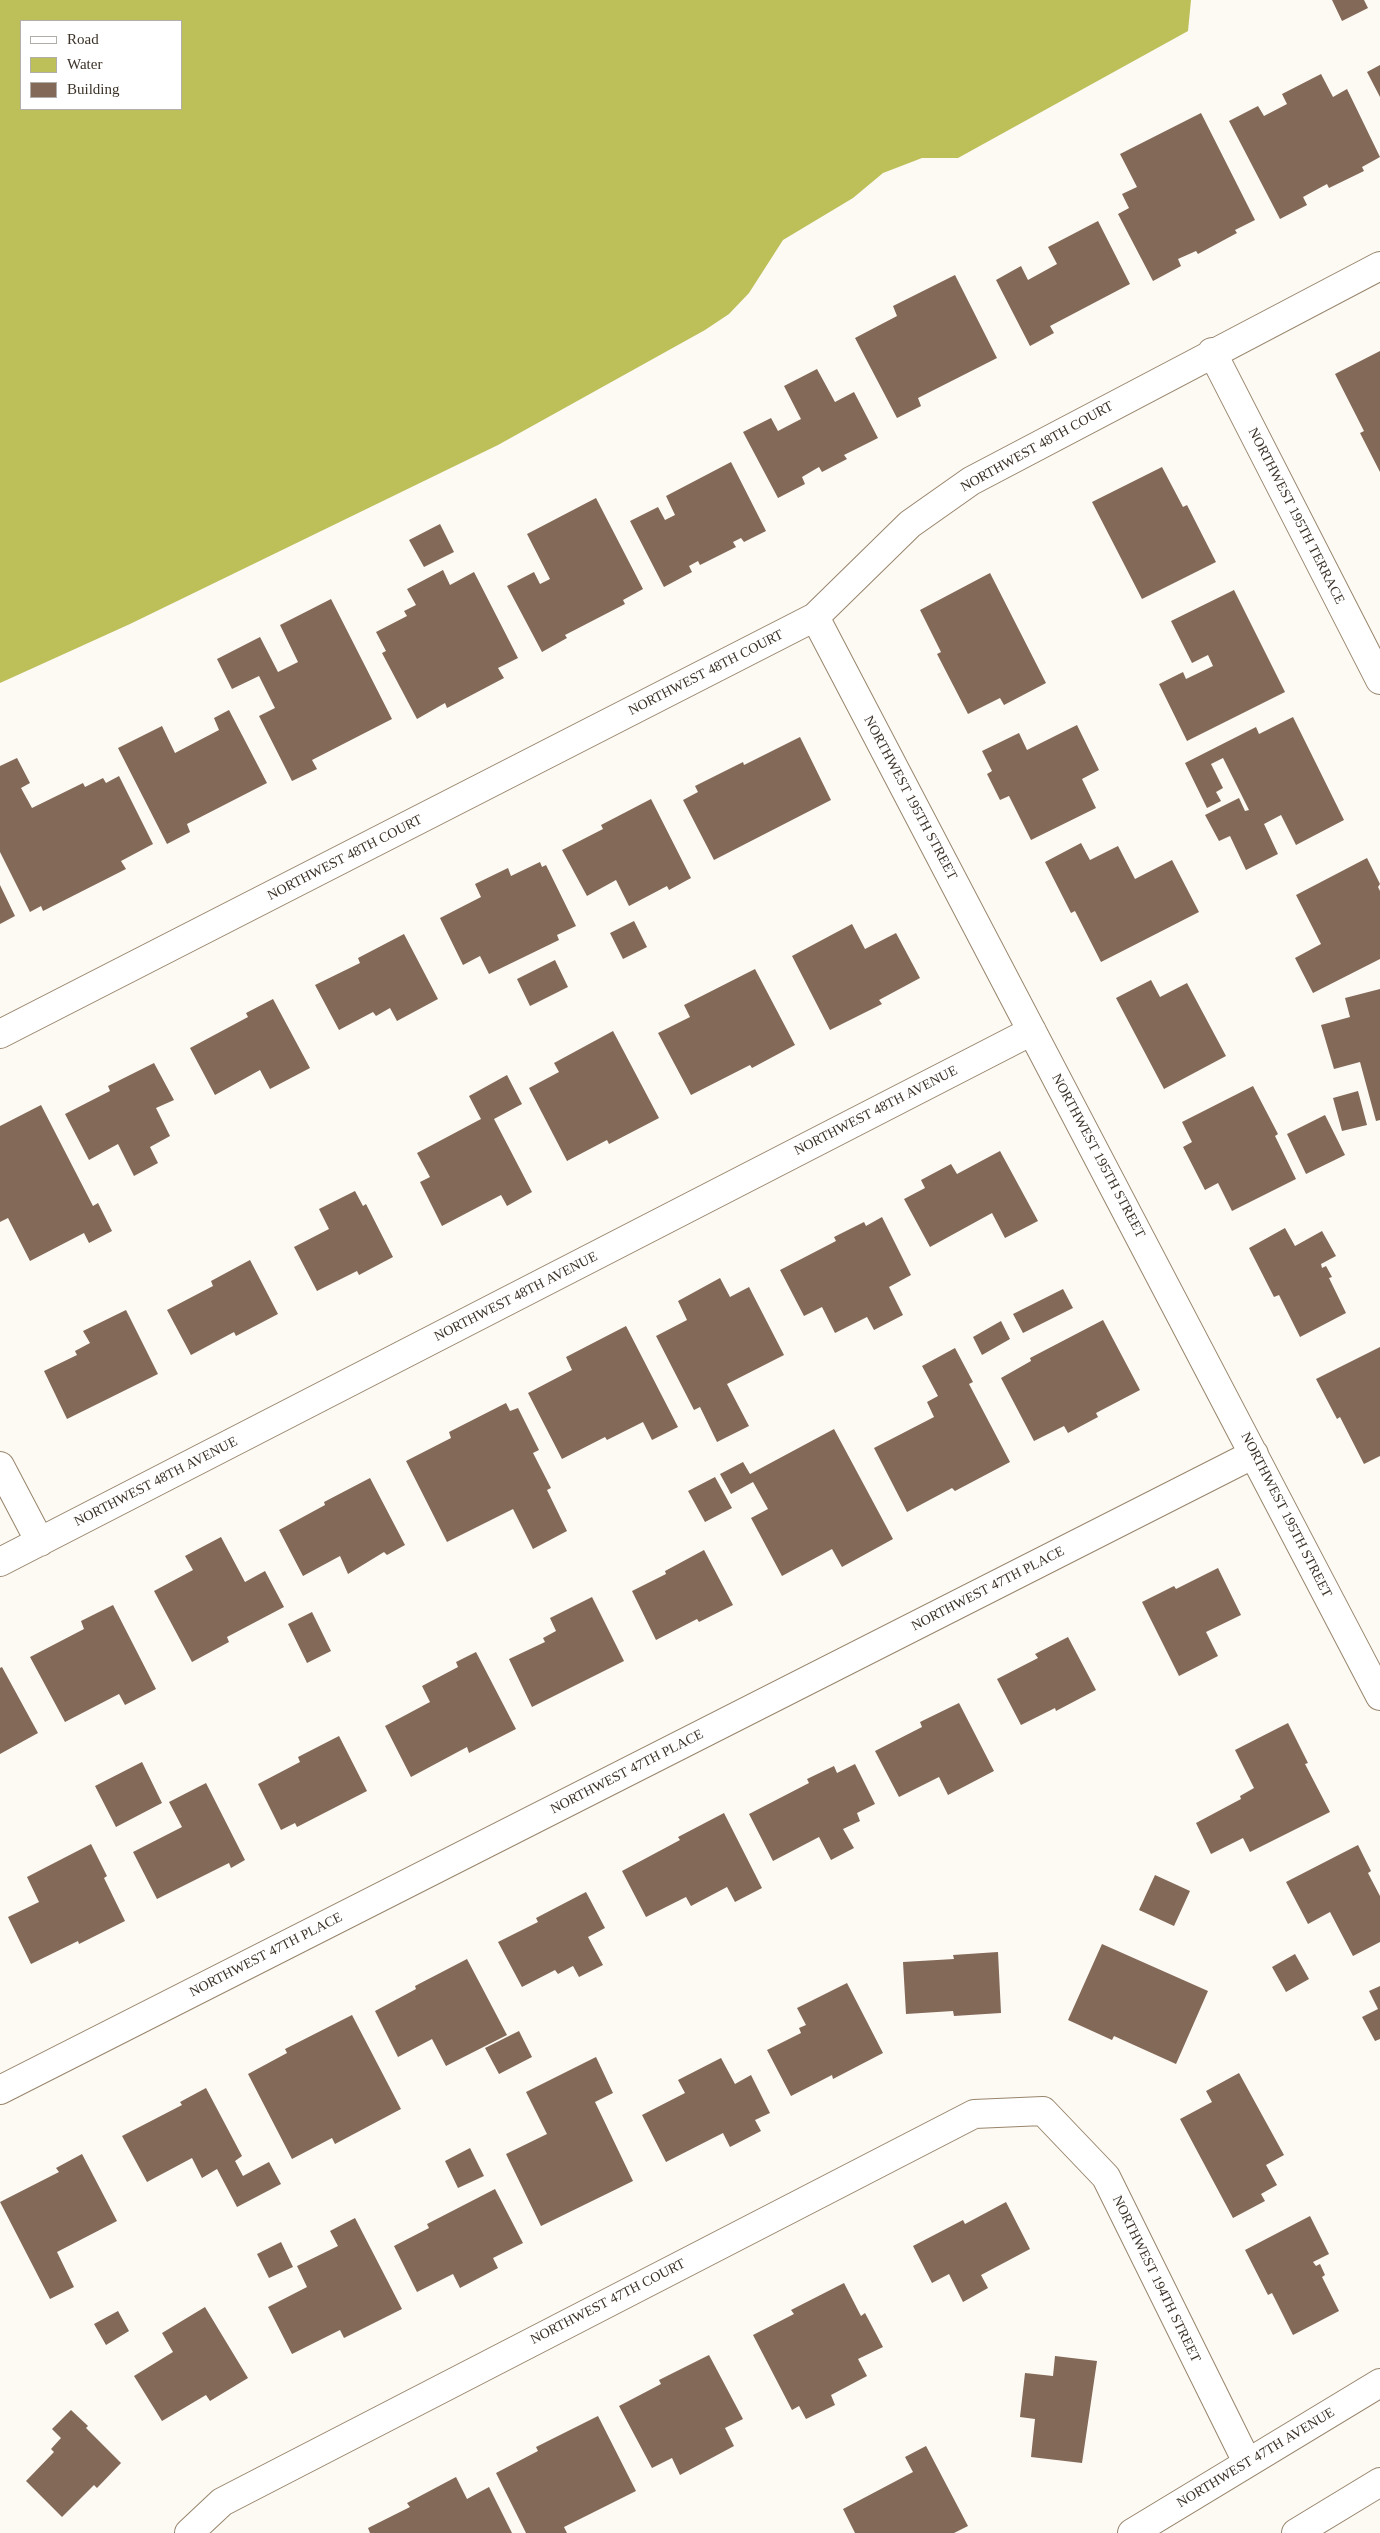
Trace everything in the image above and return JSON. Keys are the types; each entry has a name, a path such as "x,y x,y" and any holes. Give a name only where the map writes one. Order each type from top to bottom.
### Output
{"street":[{"name":"NORTHWEST 48TH COURT","path":"0,1034 815,617 910,524 971,482 1212,352 1380,266"},
{"name":"NORTHWEST 195TH TERRACE","path":"1212,352 1380,680"},
{"name":"NORTHWEST 195TH STREET","path":"815,617 1380,1696"},
{"name":"NORTHWEST 48TH AVENUE","path":"0,1562 1032,1031"},
{"name":"NORTHWEST 47TH PLACE","path":"0,2090 1254,1454"},
{"path":"0,1466 40,1542"},
{"name":"NORTHWEST 194TH STREET","path":"1043,2111 1106,2177 1247,2462"},
{"name":"NORTHWEST 47TH COURT","path":"189,2533 222,2502 974,2114 1043,2111"},
{"name":"NORTHWEST 47TH AVENUE","path":"1132,2533 1380,2383"},
{"path":"1296,2533 1380,2482"}],"water":[{"path":"0,0 1191,0 1188,31 958,158 922,158 883,173 853,198 783,240 749,293 729,314 705,330 498,445 130,624 0,683"}],"building":[{"path":"1332,0 1364,0 1368,8 1342,21"},
{"path":"1380,65 1380,97 1367,72"},
{"path":"1321,74 1333,97 1347,89 1380,157 1362,167 1364,171 1329,188 1327,184 1303,197 1307,205 1280,219 1229,121 1258,106 1264,116 1287,104 1282,94"},
{"path":"1201,113 1255,220 1235,230 1237,233 1198,254 1196,251 1178,259 1181,266 1153,281 1118,214 1129,208 1122,194 1137,187 1120,154"},
{"path":"1098,221 1130,284 1050,326 1054,333 1030,346 996,280 1021,266 1028,280 1057,264 1048,247"},
{"path":"955,275 997,358 918,398 921,406 897,418 855,338 897,316 893,306"},
{"path":"1380,351 1380,472 1360,433 1364,431 1335,374"},
{"path":"817,369 835,402 854,392 878,438 844,455 847,459 822,472 819,467 802,477 805,484 778,498 743,432 771,418 778,431 801,419 784,386"},
{"path":"731,462 766,531 744,542 741,538 733,542 736,547 700,565 698,561 689,566 692,572 664,587 630,521 658,507 665,520 675,515 666,496"},
{"path":"1162,467 1183,507 1187,505 1216,562 1142,599 1092,502"},
{"path":"596,498 643,589 623,600 625,604 565,635 567,638 542,652 507,586 534,572 540,584 550,579 527,534"},
{"path":"440,524 454,552 424,567 409,540"},
{"path":"443,570 450,585 474,572 518,658 498,668 504,678 447,708 445,703 417,719 382,653 386,651 376,632 407,616 404,611 416,605 407,589"},
{"path":"990,573 1046,683 1004,705 1000,698 968,714 937,654 941,652 920,610"},
{"path":"1234,590 1285,692 1187,741 1159,684 1183,672 1186,679 1213,666 1208,655 1192,663 1171,621"},
{"path":"331,599 392,719 312,760 317,769 292,781 259,716 275,708 259,676 232,689 217,659 260,637 278,672 298,662 280,625"},
{"path":"229,710 267,783 187,824 190,832 167,844 118,748 162,726 175,753 219,730 214,718"},
{"path":"1293,717 1344,820 1296,845 1281,815 1264,824 1278,854 1246,870 1230,836 1219,841 1205,815 1239,798 1245,811 1249,810 1223,758 1211,764 1223,788 1216,792 1221,801 1207,808 1185,763 1256,727 1259,734"},
{"path":"1077,725 1099,770 1082,779 1096,808 1031,840 1009,796 1000,800 987,774 992,771 982,751 1019,733 1027,750"},
{"path":"800,737 831,800 714,860 683,800 698,792 695,786 743,762 744,765"},
{"path":"17,758 30,783 21,788 32,808 83,783 85,787 103,778 106,783 119,776 153,844 121,861 126,869 43,911 41,906 30,912 0,852 0,766"},
{"path":"651,799 691,878 669,890 667,886 629,906 616,880 587,896 562,850 603,829 601,825"},
{"path":"1081,843 1090,860 1118,846 1135,879 1172,860 1199,912 1101,962 1075,911 1071,913 1045,862"},
{"path":"1367,858 1380,884 1378,887 1380,891 1380,959 1313,993 1295,958 1321,944 1296,895"},
{"path":"540,862 542,867 546,865 576,926 557,935 559,940 489,974 480,956 463,965 440,918 481,897 475,884 508,868 511,876"},
{"path":"0,885 15,916 0,924"},
{"path":"634,921 647,947 623,959 610,933"},
{"path":"852,924 865,949 896,933 920,978 879,1000 882,1004 830,1030 792,956"},
{"path":"404,934 438,999 397,1021 390,1008 376,1016 373,1012 339,1030 315,985 360,963 358,958"},
{"path":"555,960 568,987 530,1006 517,979"},
{"path":"755,969 795,1045 752,1068 750,1065 691,1095 658,1033 690,1017 684,1005"},
{"path":"1151,980 1160,997 1187,983 1226,1056 1164,1089 1116,998"},
{"path":"1380,989 1380,1120 1376,1121 1360,1062 1334,1069 1321,1025 1350,1017 1345,998"},
{"path":"273,999 310,1068 270,1089 260,1070 215,1095 190,1048 248,1017 246,1013"},
{"path":"613,1031 659,1118 609,1144 607,1140 567,1161 529,1088 559,1072 554,1063"},
{"path":"154,1063 174,1100 156,1108 170,1136 150,1147 158,1163 134,1176 118,1144 89,1160 65,1114 110,1091 108,1086"},
{"path":"507,1075 522,1104 494,1119 532,1192 507,1206 501,1195 442,1226 420,1182 430,1177 417,1153 481,1119 469,1096"},
{"path":"1253,1086 1278,1134 1275,1136 1296,1179 1232,1211 1218,1183 1205,1190 1183,1147 1192,1142 1182,1122"},
{"path":"1358,1091 1367,1125 1342,1131 1333,1098"},
{"path":"41,1105 93,1206 98,1203 112,1231 89,1243 84,1233 30,1261 8,1218 0,1222 0,1126"},
{"path":"1325,1115 1345,1155 1306,1174 1287,1134"},
{"path":"1000,1151 1038,1221 1005,1238 992,1213 930,1247 904,1199 925,1188 921,1180 951,1164 957,1174"},
{"path":"355,1191 363,1206 366,1204 393,1257 359,1275 357,1271 317,1291 294,1247 329,1229 319,1209"},
{"path":"882,1217 911,1275 889,1287 903,1315 874,1330 867,1317 835,1333 822,1307 804,1316 780,1270 836,1241 834,1237 864,1222 866,1226"},
{"path":"1285,1228 1295,1246 1322,1231 1336,1256 1321,1264 1322,1268 1326,1266 1332,1277 1329,1278 1346,1313 1300,1337 1279,1295 1274,1297 1249,1248"},
{"path":"250,1260 278,1314 236,1336 234,1332 191,1355 167,1310 213,1286 211,1281"},
{"path":"720,1278 730,1297 749,1287 784,1355 727,1384 749,1426 717,1442 700,1407 694,1410 656,1336 687,1320 678,1301"},
{"path":"1063,1289 1073,1308 1023,1333 1013,1314"},
{"path":"126,1310 158,1374 67,1419 44,1371 77,1355 75,1351 90,1343 83,1331"},
{"path":"1103,1320 1140,1390 1096,1413 1098,1417 1068,1433 1064,1426 1034,1441 1001,1378 1031,1361 1030,1358"},
{"path":"1001,1321 1010,1339 982,1355 973,1337"},
{"path":"626,1326 678,1427 652,1440 643,1422 607,1440 605,1437 562,1459 528,1393 572,1370 566,1357"},
{"path":"1380,1347 1380,1456 1364,1464 1340,1417 1337,1419 1316,1379"},
{"path":"955,1348 973,1382 969,1384 1010,1462 955,1491 952,1488 907,1512 874,1448 934,1417 927,1402 938,1396 922,1366"},
{"path":"506,1403 510,1411 518,1408 539,1450 533,1453 551,1488 547,1490 567,1531 533,1549 513,1509 447,1542 406,1461 451,1438 449,1432"},
{"path":"834,1429 893,1539 842,1567 832,1549 782,1576 751,1518 768,1509 753,1482 731,1494 720,1474 743,1462 750,1474"},
{"path":"715,1477 732,1508 705,1522 688,1491"},
{"path":"370,1478 405,1545 387,1555 384,1552 348,1574 340,1556 303,1576 279,1530 325,1505 324,1502"},
{"path":"221,1537 245,1582 265,1571 284,1607 227,1637 229,1642 192,1662 154,1591 193,1570 185,1556"},
{"path":"704,1550 733,1605 699,1622 697,1619 656,1640 632,1591 666,1574 665,1571"},
{"path":"1218,1568 1241,1615 1206,1632 1218,1656 1179,1676 1142,1602 1174,1586 1176,1589"},
{"path":"592,1597 624,1661 532,1707 509,1659 545,1642 543,1638 556,1631 550,1618"},
{"path":"113,1605 156,1689 125,1705 119,1694 65,1722 30,1657 84,1629 81,1621"},
{"path":"312,1612 331,1651 307,1663 288,1624"},
{"path":"1068,1637 1096,1690 1056,1711 1055,1708 1021,1725 997,1679 1038,1658 1035,1654"},
{"path":"476,1652 516,1729 469,1753 467,1747 411,1777 385,1726 430,1702 422,1686 458,1667 456,1662"},
{"path":"2,1667 38,1733 0,1754 0,1668"},
{"path":"959,1703 994,1771 948,1795 939,1777 899,1797 875,1751 922,1727 920,1722"},
{"path":"1288,1723 1308,1763 1305,1764 1330,1812 1250,1852 1243,1838 1211,1854 1196,1823 1241,1799 1240,1796 1254,1788 1235,1750"},
{"path":"339,1736 367,1791 297,1827 295,1823 281,1830 258,1784 300,1762 298,1757"},
{"path":"142,1762 162,1803 116,1827 95,1786"},
{"path":"855,1764 875,1804 857,1813 860,1821 843,1829 854,1848 831,1860 819,1837 773,1861 749,1814 809,1783 807,1779 834,1766 837,1773"},
{"path":"206,1783 245,1860 231,1868 229,1863 157,1899 133,1852 182,1827 169,1802"},
{"path":"724,1813 762,1888 735,1902 727,1887 691,1906 686,1897 646,1917 622,1871 680,1840 678,1837"},
{"path":"91,1844 107,1876 104,1878 125,1921 79,1944 78,1941 31,1964 8,1917 39,1902 27,1877"},
{"path":"1358,1845 1371,1871 1368,1873 1380,1896 1380,1942 1353,1956 1330,1912 1308,1924 1286,1882"},
{"path":"1155,1875 1190,1891 1174,1926 1139,1910"},
{"path":"586,1892 605,1928 588,1937 603,1965 579,1977 573,1966 558,1974 555,1970 522,1987 498,1942 538,1922 536,1918"},
{"path":"1102,1944 1208,1991 1176,2064 1114,2036 1112,2040 1068,2020"},
{"path":"998,1952 1001,2013 954,2016 953,2011 906,2014 903,1962 954,1959 953,1955"},
{"path":"1295,1954 1309,1979 1286,1992 1272,1967"},
{"path":"467,1959 507,2035 446,2066 432,2039 398,2057 375,2011 416,1989 415,1986"},
{"path":"847,1983 883,2053 833,2079 832,2075 791,2096 767,2050 801,2033 799,2028 806,2025 797,2008"},
{"path":"1380,1986 1380,2039 1375,2041 1362,2017 1378,2009 1369,1991"},
{"path":"352,2015 401,2109 335,2144 332,2138 292,2159 248,2074 287,2053 285,2049"},
{"path":"519,2031 532,2057 499,2074 485,2048"},
{"path":"596,2057 613,2093 595,2102 633,2181 541,2226 506,2154 547,2134 526,2092"},
{"path":"721,2058 735,2084 751,2075 770,2113 755,2120 761,2131 730,2147 723,2133 666,2162 642,2115 685,2093 678,2080"},
{"path":"1239,2073 1284,2155 1266,2165 1277,2185 1261,2194 1265,2201 1233,2218 1180,2119 1212,2102 1206,2091"},
{"path":"206,2088 242,2156 235,2161 243,2176 269,2162 281,2184 237,2207 217,2169 202,2178 192,2158 147,2182 122,2136 182,2105 180,2102"},
{"path":"470,2148 484,2176 458,2188 445,2161"},
{"path":"82,2154 117,2221 57,2252 74,2287 50,2299 0,2202 59,2172 56,2168"},
{"path":"495,2189 523,2243 493,2258 498,2268 460,2288 453,2274 417,2292 394,2246 429,2228 427,2224"},
{"path":"1006,2202 1030,2249 981,2275 988,2288 963,2302 949,2274 932,2283 913,2246 963,2220 965,2224"},
{"path":"1310,2216 1329,2254 1313,2262 1316,2266 1320,2264 1325,2275 1322,2277 1339,2311 1293,2335 1272,2293 1268,2295 1245,2250"},
{"path":"355,2218 402,2309 344,2338 340,2330 292,2354 268,2307 307,2287 297,2266 338,2246 330,2231"},
{"path":"281,2242 293,2267 269,2278 257,2254"},
{"path":"844,2283 861,2316 865,2313 883,2347 858,2359 867,2376 831,2395 835,2405 806,2419 799,2406 792,2410 753,2335 794,2314 791,2310"},
{"path":"205,2307 248,2378 210,2401 206,2395 162,2421 134,2376 173,2352 162,2333"},
{"path":"118,2311 129,2331 106,2345 94,2324"},
{"path":"709,2355 743,2419 725,2428 734,2446 680,2475 672,2458 652,2468 619,2406 661,2384 659,2380"},
{"path":"1055,2356 1097,2361 1082,2463 1031,2457 1035,2419 1020,2417 1025,2373 1053,2376"},
{"path":"71,2410 121,2463 97,2488 94,2485 62,2517 26,2481 54,2452 51,2449 61,2438 52,2429"},
{"path":"598,2416 636,2491 564,2527 567,2533 526,2533 496,2473 538,2451 536,2447"},
{"path":"926,2446 968,2526 954,2533 855,2533 843,2509 913,2472 905,2457"},
{"path":"456,2477 467,2499 489,2487 512,2533 370,2533 368,2528 410,2507 407,2503"}]}
